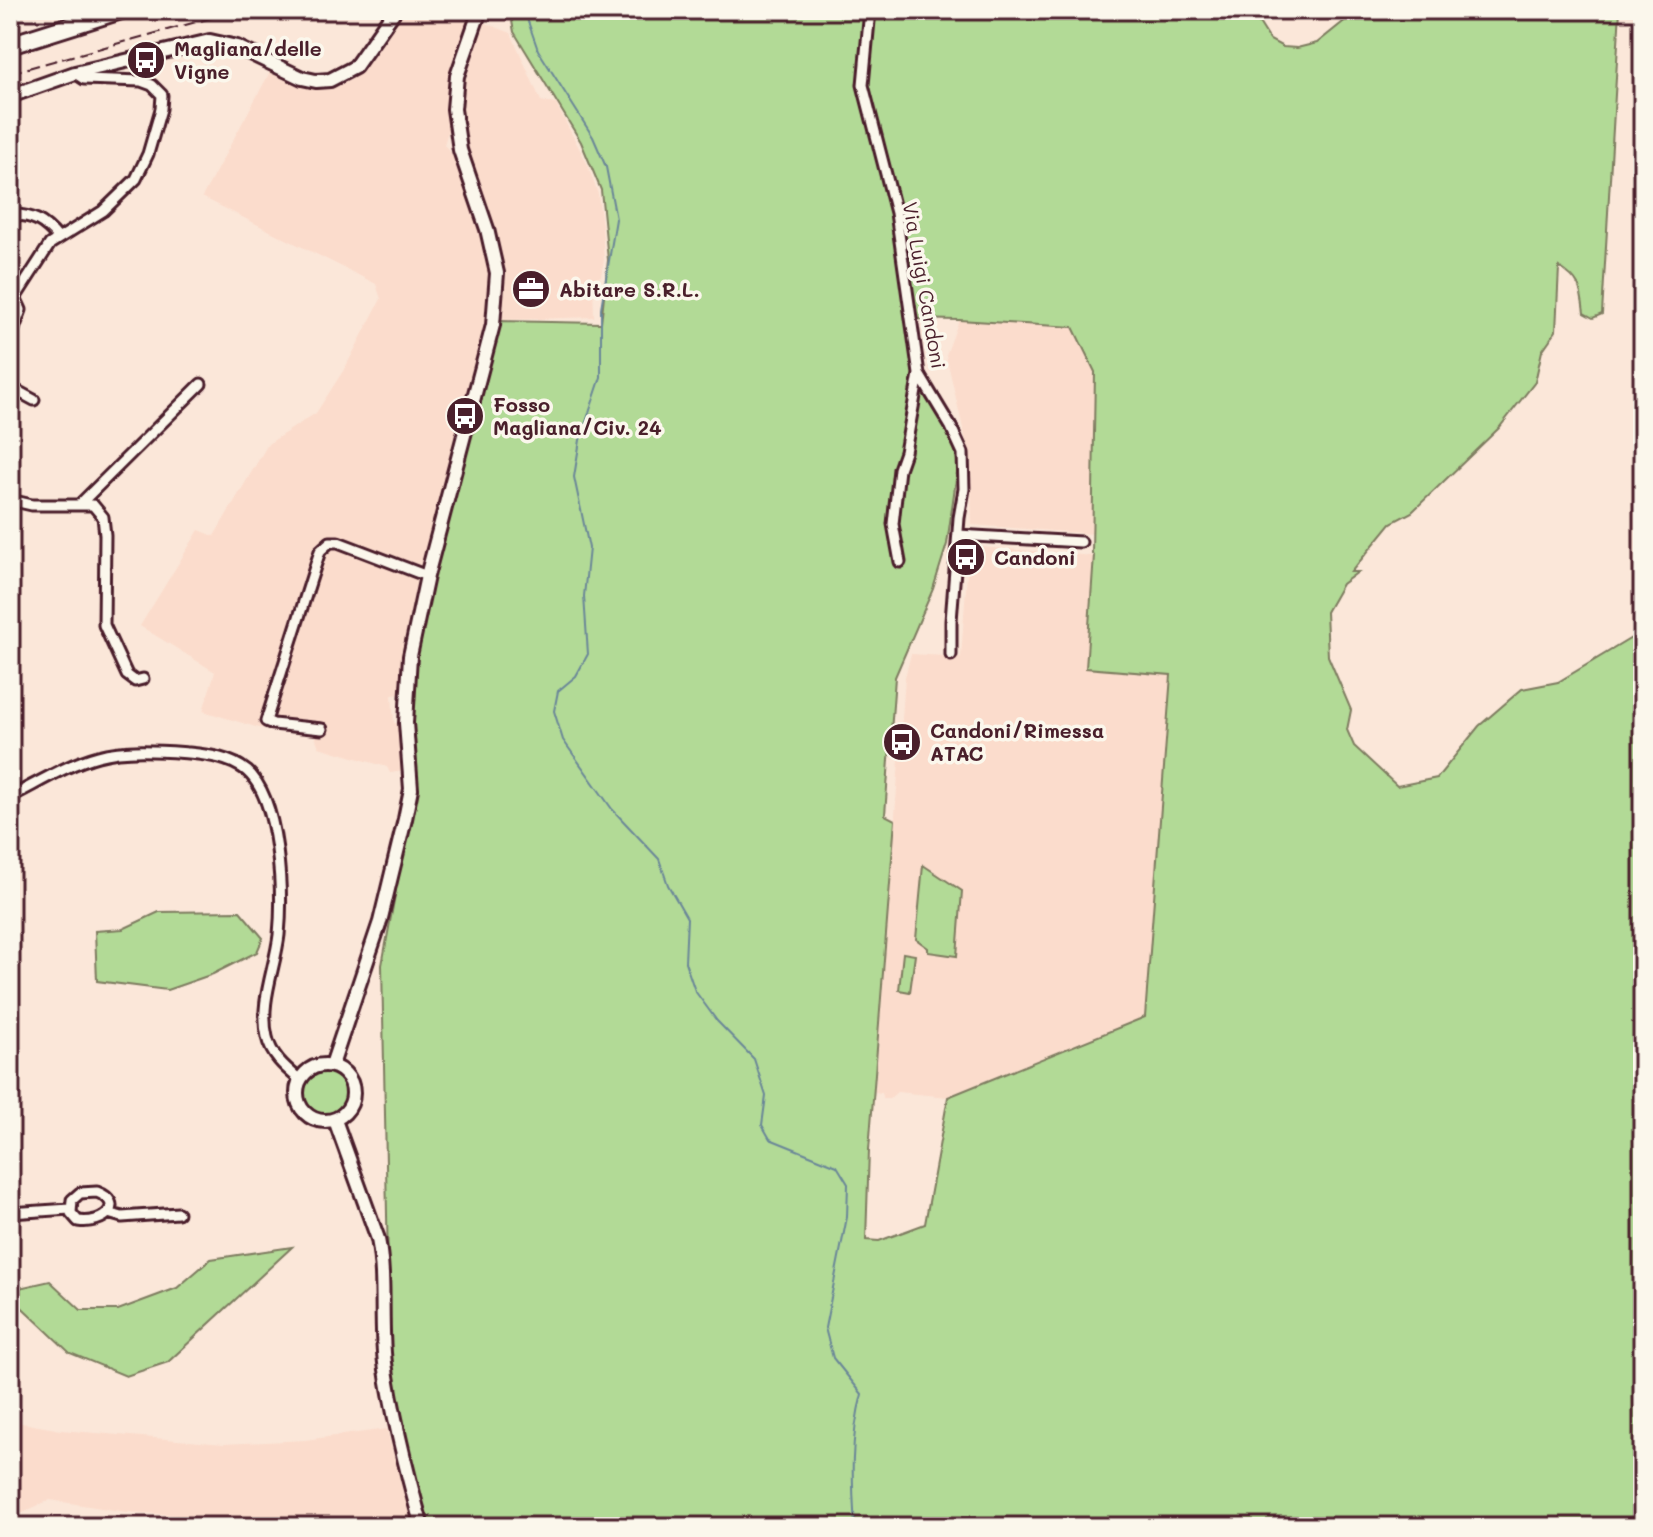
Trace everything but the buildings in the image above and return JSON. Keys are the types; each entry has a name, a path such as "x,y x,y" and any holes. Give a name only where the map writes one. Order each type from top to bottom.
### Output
{"highway":[{"path":"10,34 86,10"},
{"path":"10,45 121,10"}],"street":[{"path":"10,96 75,73 210,41 237,47 302,78 330,80 355,67 395,10"},
{"path":"332,1065 380,922 405,819 411,789 406,723 407,674 427,576 493,325 497,273 460,150 454,109 457,76 480,10"},
{"name":"Via Luigi Candoni","path":"870,10 863,85 896,213 919,374 963,453 964,489 951,621 951,655"},
{"path":"10,340 21,310 13,301 44,251 58,238 103,211 134,182 147,159 163,101 161,93 149,84 84,79 75,73"},
{"path":"10,215 36,218 58,238"},
{"path":"900,562 893,524 899,469 919,374"},
{"path":"80,504 201,384"},
{"path":"10,387 34,400"},
{"path":"10,500 32,505 80,504 96,507 104,521 105,628 127,675 135,681 143,679"},
{"path":"958,535 1081,542"},
{"path":"322,729 266,721 320,551 330,542 338,542 427,576"},
{"path":"10,797 84,761 112,753 202,754 231,762 248,772 262,792 271,820 279,879 279,935 265,1007 266,1033 274,1055 300,1080"},
{"path":"332,1065 347,1075 353,1091 349,1108 335,1120 315,1120 300,1108 297,1098 300,1080 312,1067 332,1065"},
{"path":"335,1120 378,1239 385,1360 400,1442 422,1527"},
{"path":"97,1192 108,1199 108,1213 98,1221 82,1222 74,1218 70,1209 75,1196 97,1192"},
{"path":"10,1213 70,1209"},
{"path":"108,1213 122,1217 178,1213"}],"shaded area":[{"path":"402,10 473,10 449,81 448,131 444,145 459,161 486,255 490,285 489,320 418,589 402,657 400,694 392,695 394,723 401,723 404,771 390,773 387,767 319,747 314,734 259,728 203,711 215,672 140,626 199,530 214,536 268,444 316,413 345,368 381,299 376,284 202,197 270,72 303,86 321,89 340,86 359,73"},
{"path":"483,22 511,33 541,101 556,104 587,163 598,194 604,260 601,276 593,280 594,317 501,320 501,256 464,139 460,96"},
{"path":"959,320 1073,327 1095,372 1093,534 972,525 971,463 946,355"},
{"path":"969,546 1094,556 1088,664 1171,675 1145,1018 948,1097 897,1092 890,1098 883,1098 882,1093 875,1092 905,677 911,654 961,657"},
{"path":"16,1422 61,1430 224,1444 305,1440 387,1429 413,1527 358,1527 343,1521 276,1521 127,1512 50,1500 10,1518 10,1443"}],"green space":[{"path":"510,10 1258,10 1258,21 1270,40 1283,47 1297,48 1317,43 1358,10 1620,10 1602,314 1593,318 1584,313 1578,286 1559,267 1556,331 1542,351 1535,382 1499,428 1412,512 1391,523 1351,572 1358,572 1342,584 1326,612 1328,656 1351,710 1347,730 1354,746 1397,786 1437,778 1479,726 1522,689 1558,682 1643,631 1643,1527 423,1527 390,1364 382,965 412,804 409,684 415,650 500,321 601,323 608,260 601,190 581,142 514,32","holes":["906,319 1073,327 1095,372 1094,555 1086,668 1171,675 1145,1017 948,1097 925,1224 879,1241 866,1240 869,1150 895,820 885,815 895,677 933,589 947,544 958,465 952,436 912,355"]},
{"path":"923,865 962,891 957,956 928,952 928,948 916,939"},
{"path":"240,911 263,938 257,952 213,974 167,990 97,981 95,931 123,929 159,912"},
{"path":"903,953 915,955 910,992 899,990"},
{"path":"325,1072 340,1078 346,1093 340,1108 325,1114 310,1108 304,1093 310,1078"},
{"path":"292,1247 168,1362 126,1376 70,1353 10,1296 10,1290 50,1281 81,1310 118,1310 177,1288 211,1259"}],"waterway":[{"path":"524,10 538,50 593,137 606,167 616,219 601,308 601,377 580,440 574,477 589,548 584,596 588,654 576,676 558,691 554,711 563,740 612,809 659,859 668,885 687,918 685,962 695,991 717,1021 754,1059 766,1096 762,1125 770,1139 837,1166 848,1184 847,1217 825,1328 833,1358 862,1394 854,1444 855,1527"}],"railway":[{"path":"10,73 240,10"}],"place":[{"name":"Magliana/delle Vigne","path":"146,60"},
{"name":"Abitare S.R.L.","path":"531,289"},
{"name":"Fosso Magliana/Civ. 24","path":"465,416"},
{"name":"Candoni","path":"966,557"},
{"name":"Candoni/Rimessa ATAC","path":"902,742"}]}
